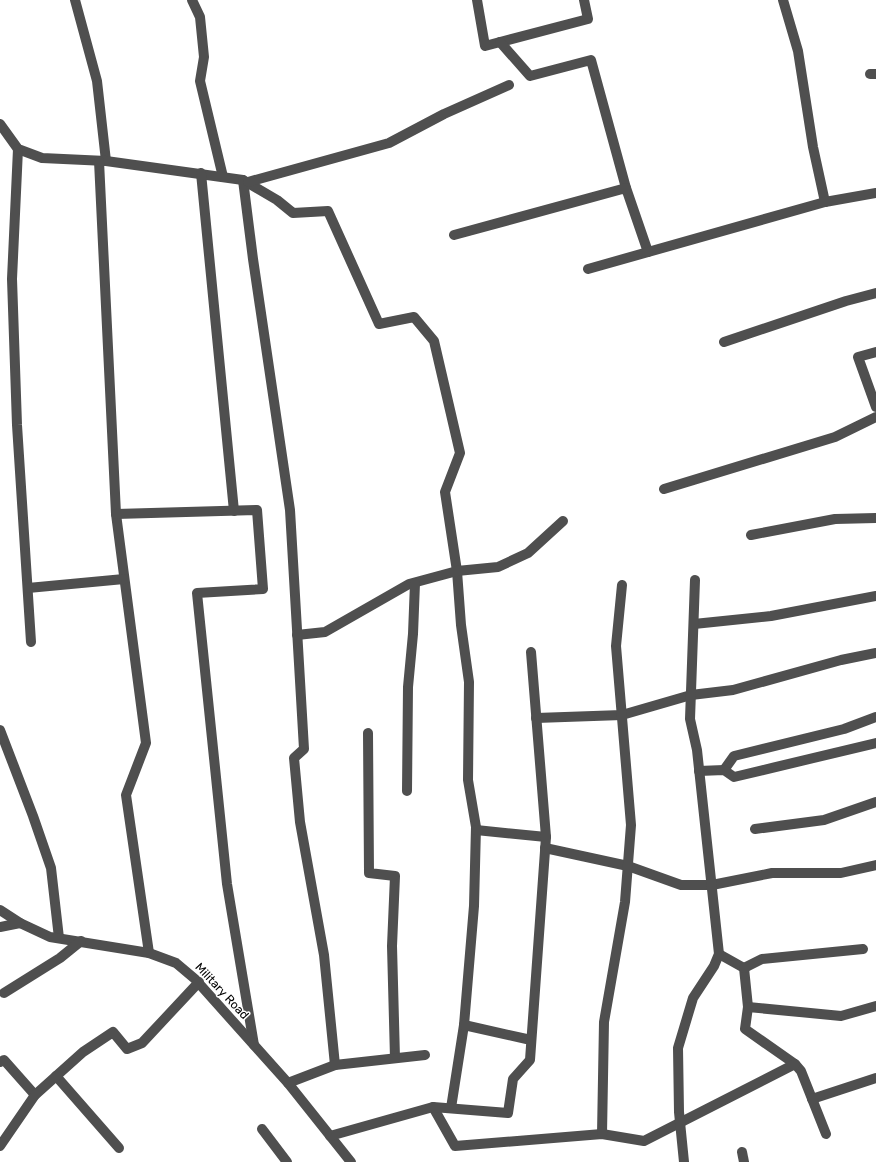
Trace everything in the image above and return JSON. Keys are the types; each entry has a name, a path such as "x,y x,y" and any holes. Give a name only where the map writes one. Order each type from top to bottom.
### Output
{"street":[{"path":"75,0 97,81 103,161 116,514 146,742 126,795 150,953"},
{"path":"192,0 200,17 204,57 200,81 223,177"},
{"path":"477,0 485,46 588,19 584,0"},
{"path":"783,0 798,51 813,147 825,202"},
{"path":"500,42 530,76 591,60 626,188 648,252"},
{"path":"246,181 389,143 444,114 509,85"},
{"path":"0,124 18,149 42,158 103,161 201,173 246,181 277,200 293,213 328,211 379,324 414,317 434,340 460,453 446,492 458,571 461,625 469,682 468,780 476,830 474,906 464,1025 451,1108"},
{"path":"18,149 12,279 17,425 31,642"},
{"path":"201,173 234,511"},
{"path":"246,181 254,267 290,510 296,635 304,749 294,758 300,822 324,955 335,1065"},
{"path":"454,235 626,188"},
{"path":"588,268 825,202 876,193"},
{"path":"724,342 846,301 876,293"},
{"path":"876,352 858,357 876,407"},
{"path":"664,489 835,437 876,417"},
{"path":"116,514 257,510 263,589 197,593 227,884 254,1045"},
{"path":"751,535 835,519 876,518"},
{"path":"296,635 325,632 415,583 458,571 498,567 528,553 562,521"},
{"path":"28,588 124,579"},
{"path":"684,1162 680,1123 678,1048 693,998 714,966 719,954 697,750 690,719 695,580"},
{"path":"407,791 408,687 413,634 415,583"},
{"path":"602,1134 604,1022 625,902 631,825 616,646 622,586"},
{"path":"694,624 771,616 876,596"},
{"path":"330,1136 433,1107 508,1113 512,1079 530,1060 546,837 531,652"},
{"path":"536,718 622,715 691,695 733,690 841,660 876,654"},
{"path":"724,770 734,756 844,728 876,717"},
{"path":"0,730 51,868 59,938"},
{"path":"368,733 369,873 395,876 392,946 395,1058"},
{"path":"699,771 724,770 734,777 876,743"},
{"path":"755,829 824,820 876,802"},
{"path":"476,830 546,837"},
{"path":"545,848 628,866 681,885 712,885 772,873 841,872 876,865"},
{"name":"Military Road","path":"0,910 20,923 50,937 150,953 176,963 199,982 288,1083 351,1162"},
{"path":"0,927 20,923"},
{"path":"4,993 60,958 81,941"},
{"path":"744,968 762,959 863,949"},
{"path":"719,954 744,968"},
{"path":"744,968 748,1007 745,1029 795,1064 801,1072 826,1134"},
{"path":"0,1146 35,1095 82,1052 113,1032 127,1049 142,1043 199,982"},
{"path":"748,1007 841,1016 876,1006"},
{"path":"464,1025 531,1040"},
{"path":"288,1083 335,1065 425,1055"},
{"path":"0,1062 4,1060 35,1095"},
{"path":"433,1107 455,1146 602,1134 644,1141 795,1064"},
{"path":"56,1076 119,1148"},
{"path":"812,1099 876,1078"},
{"path":"262,1129 287,1162"},
{"path":"742,1152 744,1162"}]}
